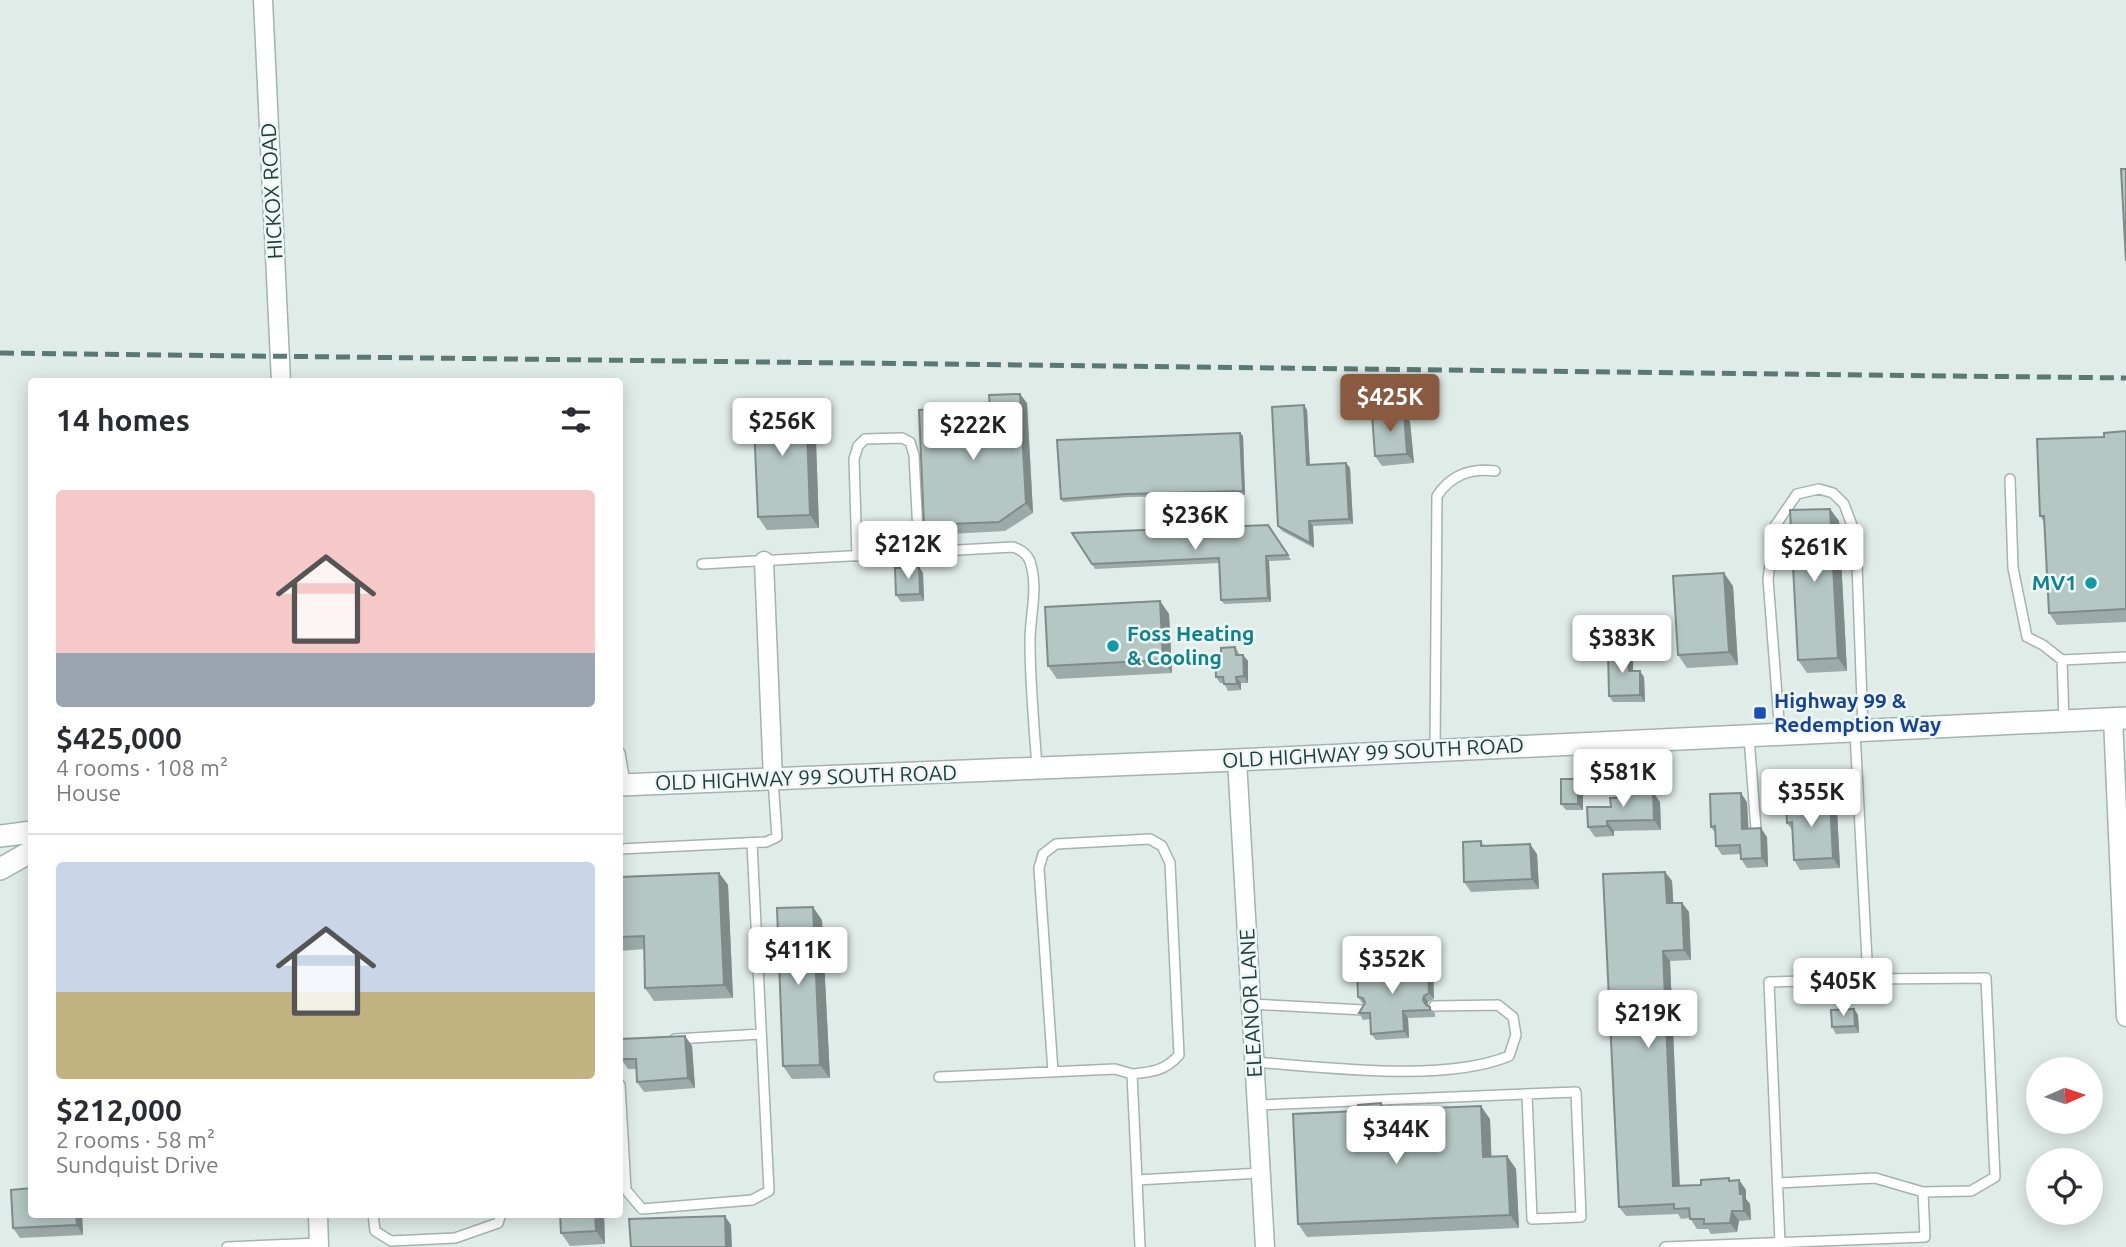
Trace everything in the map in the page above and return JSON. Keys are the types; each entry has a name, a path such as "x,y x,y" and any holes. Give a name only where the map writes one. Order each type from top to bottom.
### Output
{"street":[{"name":"HICKOX ROAD","path":"263,0 281,378"},
{"path":"764,561 773,780"},
{"name":"OLD HIGHWAY 99 SOUTH ROAD","path":"623,785 1237,760 2120,718"},
{"path":"2120,718 2126,1015"},
{"name":"ELEANOR LANE","path":"1237,760 1265,1247"},
{"path":"0,836 28,832"},
{"path":"0,869 28,853"},
{"path":"318,1218 319,1245"}],"lane":[{"path":"857,556 855,459 858,446 865,439 902,438 910,442 914,455 919,552"},
{"path":"1435,750 1437,496 1445,484 1476,468 1495,471"},
{"path":"2010,479 2013,568 2028,637 2062,660 2126,657"},
{"path":"1780,734 1768,579 1775,526 1797,494 1819,489 1833,493 1844,504 1856,536 1859,730 1868,979"},
{"path":"702,564 1013,547 1023,550 1031,562 1034,585 1030,627 1030,677 1038,768"},
{"path":"2062,660 2064,721"},
{"path":"1749,735 1756,829"},
{"path":"623,849 766,842 777,837 773,780"},
{"path":"939,1077 1053,1072 1115,1069 1132,1074 1159,1071 1170,1066 1179,1055 1170,863 1162,846 1150,839 1056,844 1044,854 1039,868 1053,1072"},
{"path":"623,1138 626,1190 642,1209 752,1200 769,1191 752,843"},
{"path":"1778,1183 1875,1178 1923,1192 1971,1191 1995,1177 1986,978 1769,982 1780,1243"},
{"path":"1251,1004 1363,1010"},
{"path":"1254,1062 1364,1070 1438,1070 1490,1064 1510,1056 1516,1035 1513,1017 1498,1005 1434,1006"},
{"path":"664,1039 761,1034"},
{"path":"1132,1074 1140,1247"},
{"path":"1257,1105 1576,1092 1581,1217 1532,1219 1527,1094"},
{"path":"1137,1181 1261,1173"},
{"path":"1665,1247 1925,1237 1923,1192"},
{"path":"373,1218 375,1231 391,1241 455,1238 498,1223 500,1218"},
{"path":"227,1247 319,1245"}],"building":[{"path":"2121,169 2126,169 2126,261"},
{"path":"1020,394 1026,503 999,522 924,525 919,410 990,406 989,395"},
{"path":"806,399 810,515 758,517 753,401"},
{"path":"1304,405 1307,465 1346,463 1349,519 1309,521 1310,543 1278,526 1272,407"},
{"path":"1404,412 1407,454 1375,456 1372,415"},
{"path":"2126,431 2126,609 2049,613 2044,516 2040,516 2037,439 2104,437 2104,433"},
{"path":"1240,433 1243,491 1126,494 1061,499 1057,440"},
{"path":"1830,509 1838,658 1798,660 1790,510"},
{"path":"1268,525 1288,555 1266,556 1268,598 1221,600 1219,558 1092,564 1072,533"},
{"path":"919,567 920,594 896,595 895,568"},
{"path":"1724,573 1729,652 1678,655 1673,576"},
{"name":"Foss Heating & Cooling","path":"1160,601 1163,660 1048,666 1045,607"},
{"path":"1235,647 1236,655 1243,655 1244,676 1236,677 1237,684 1224,684 1223,677 1216,677 1215,656 1221,655 1221,648"},
{"path":"1628,649 1629,671 1640,671 1640,695 1609,696 1608,650"},
{"path":"1561,779 1578,779 1578,804 1561,804"},
{"path":"1630,788 1630,792 1653,792 1654,820 1607,821 1607,826 1588,827 1587,807 1611,807 1610,798 1617,798 1617,789"},
{"path":"1741,793 1742,829 1761,828 1762,858 1741,859 1740,845 1716,846 1715,826 1711,827 1710,794"},
{"path":"1830,800 1833,858 1794,860 1792,822 1787,823 1786,805 1790,805 1790,802"},
{"path":"1481,841 1481,846 1530,844 1532,879 1464,882 1463,842"},
{"path":"1665,872 1667,903 1682,903 1684,950 1663,951 1673,1186 1701,1185 1701,1180 1739,1180 1744,1211 1732,1211 1730,1223 1704,1224 1704,1219 1690,1219 1689,1208 1674,1209 1674,1204 1619,1207 1603,874"},
{"path":"719,873 724,985 645,988 644,936 623,937 623,877"},
{"path":"813,907 820,1065 783,1066 777,908"},
{"path":"1428,967 1429,993 1423,1000 1430,1010 1403,1011 1404,1031 1371,1034 1370,1013 1359,1013 1365,1003 1363,998 1358,997 1357,970"},
{"path":"1854,1009 1855,1026 1832,1027 1831,1010"},
{"path":"685,1036 688,1078 637,1082 636,1059 623,1059 623,1039"},
{"path":"1381,1103 1382,1110 1481,1106 1483,1157 1507,1156 1510,1215 1298,1224 1293,1114 1358,1111 1358,1105"},
{"path":"28,1188 28,1218 76,1218 77,1225 13,1228 11,1190"},
{"path":"725,1216 726,1247 631,1247 629,1219"},
{"path":"560,1218 595,1218 596,1231 561,1233"}],"railway":[{"path":"0,353 2126,378"}],"place":[{"name":"MV1","path":"2091,583"},
{"name":"Foss Heating & Cooling","path":"1113,646"},
{"name":"Highway 99 & Redemption Way","path":"1760,713"}]}
